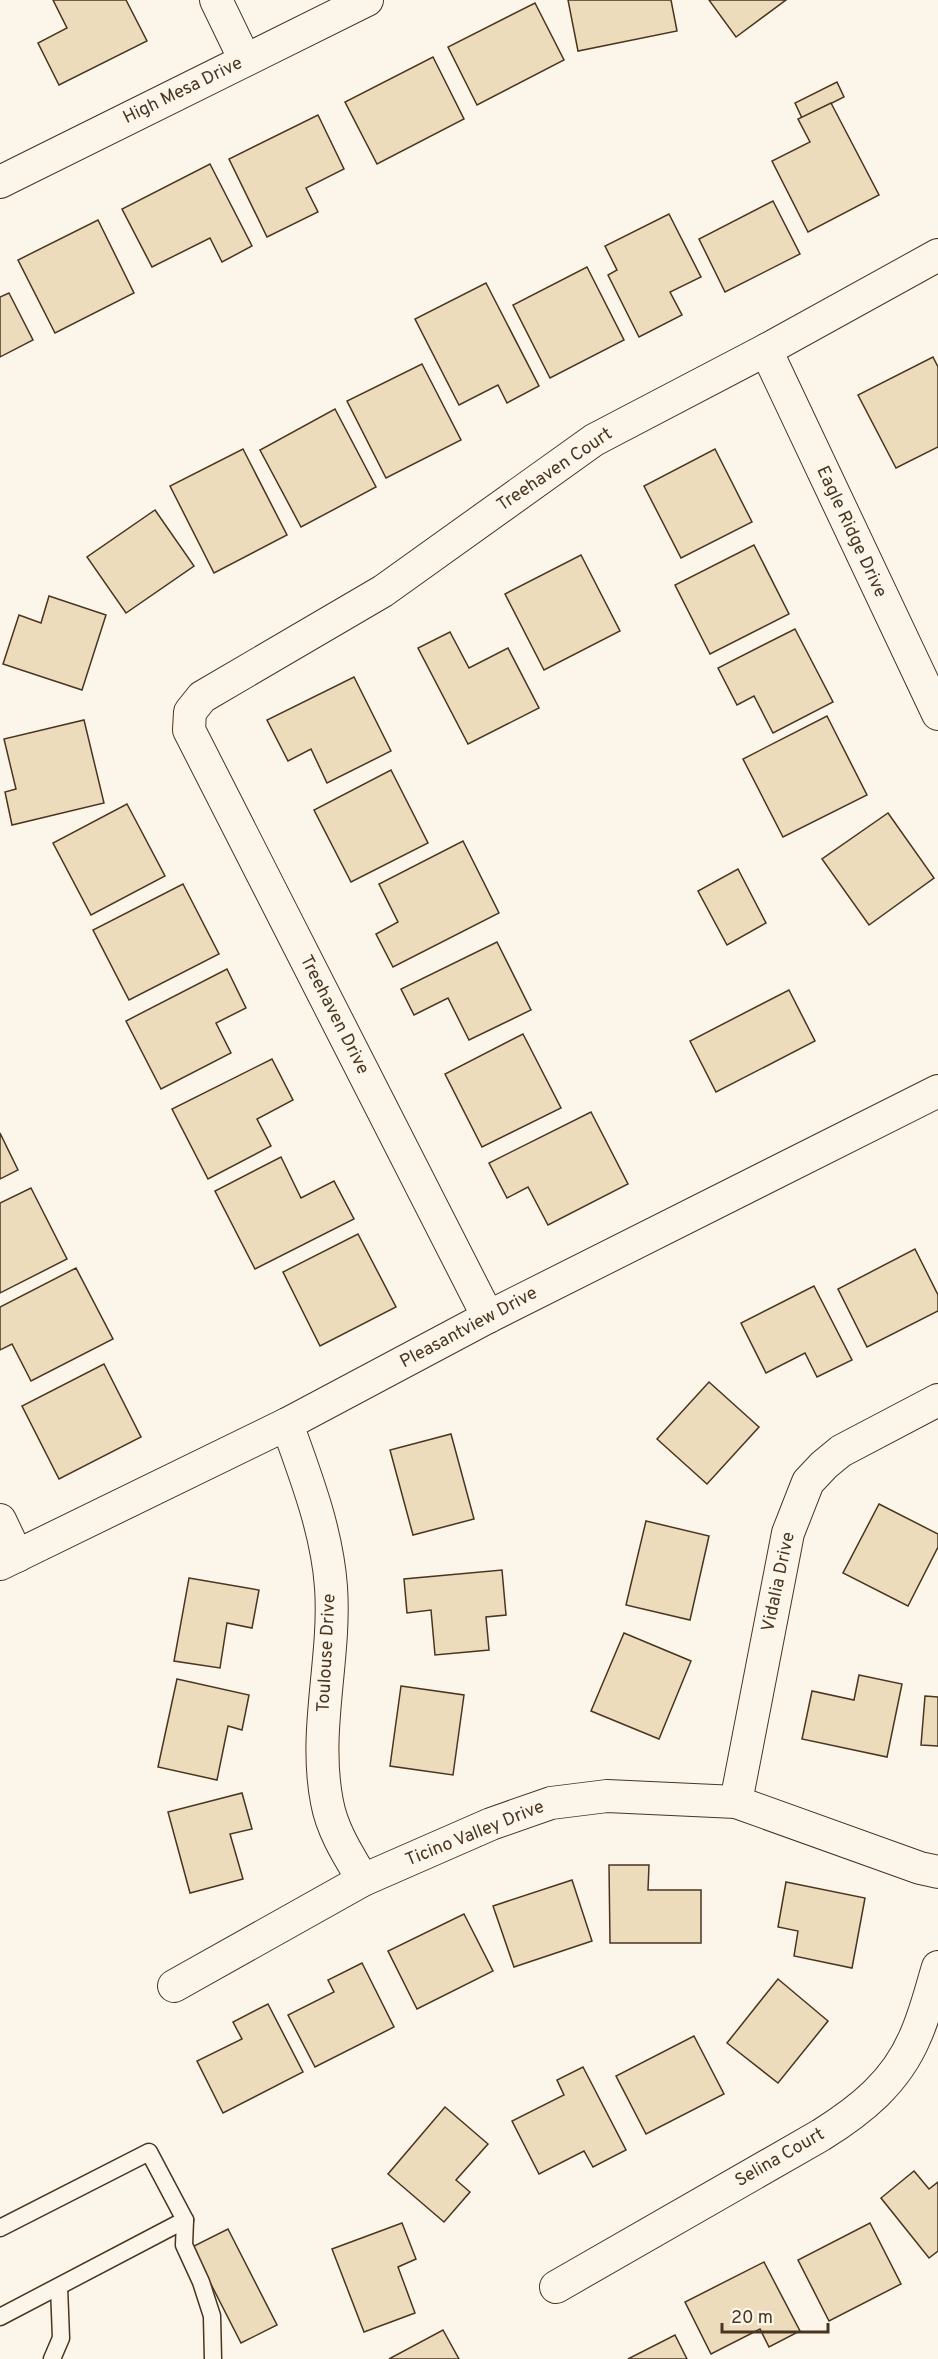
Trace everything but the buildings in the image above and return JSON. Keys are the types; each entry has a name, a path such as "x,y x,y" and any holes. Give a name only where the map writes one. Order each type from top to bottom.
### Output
{"street":[{"path":"216,0 245,60"},
{"name":"High Mesa Drive","path":"0,182 367,0"},
{"name":"Treehaven Court","path":"190,712 202,697 383,591 594,440 766,350 938,255"},
{"name":"Eagle Ridge Drive","path":"766,350 938,714"},
{"name":"Treehaven Drive","path":"190,712 189,730 488,1317"},
{"name":"Pleasantview Drive","path":"8,1560 287,1424 488,1317 938,1091"},
{"name":"Vidalia Drive","path":"736,1802 788,1533 808,1482 841,1451 938,1400"},
{"name":"Toulouse Drive","path":"287,1424 314,1499 331,1587 328,1671 322,1743 327,1802 339,1838 363,1880"},
{"path":"0,1520 8,1560"},
{"name":"Ticino Valley Drive","path":"174,1986 363,1880 491,1824 551,1803 608,1796 736,1802 920,1868 938,1872"},
{"name":"Selina Court","path":"556,2287 858,2112 894,2074 915,2038 938,1967"}],"lane":[{"path":"0,2228 149,2152 185,2220 184,2245 201,2282 212,2316 213,2359"},
{"path":"0,2317 185,2220"},
{"path":"52,2359 61,2338 58,2287"}]}
